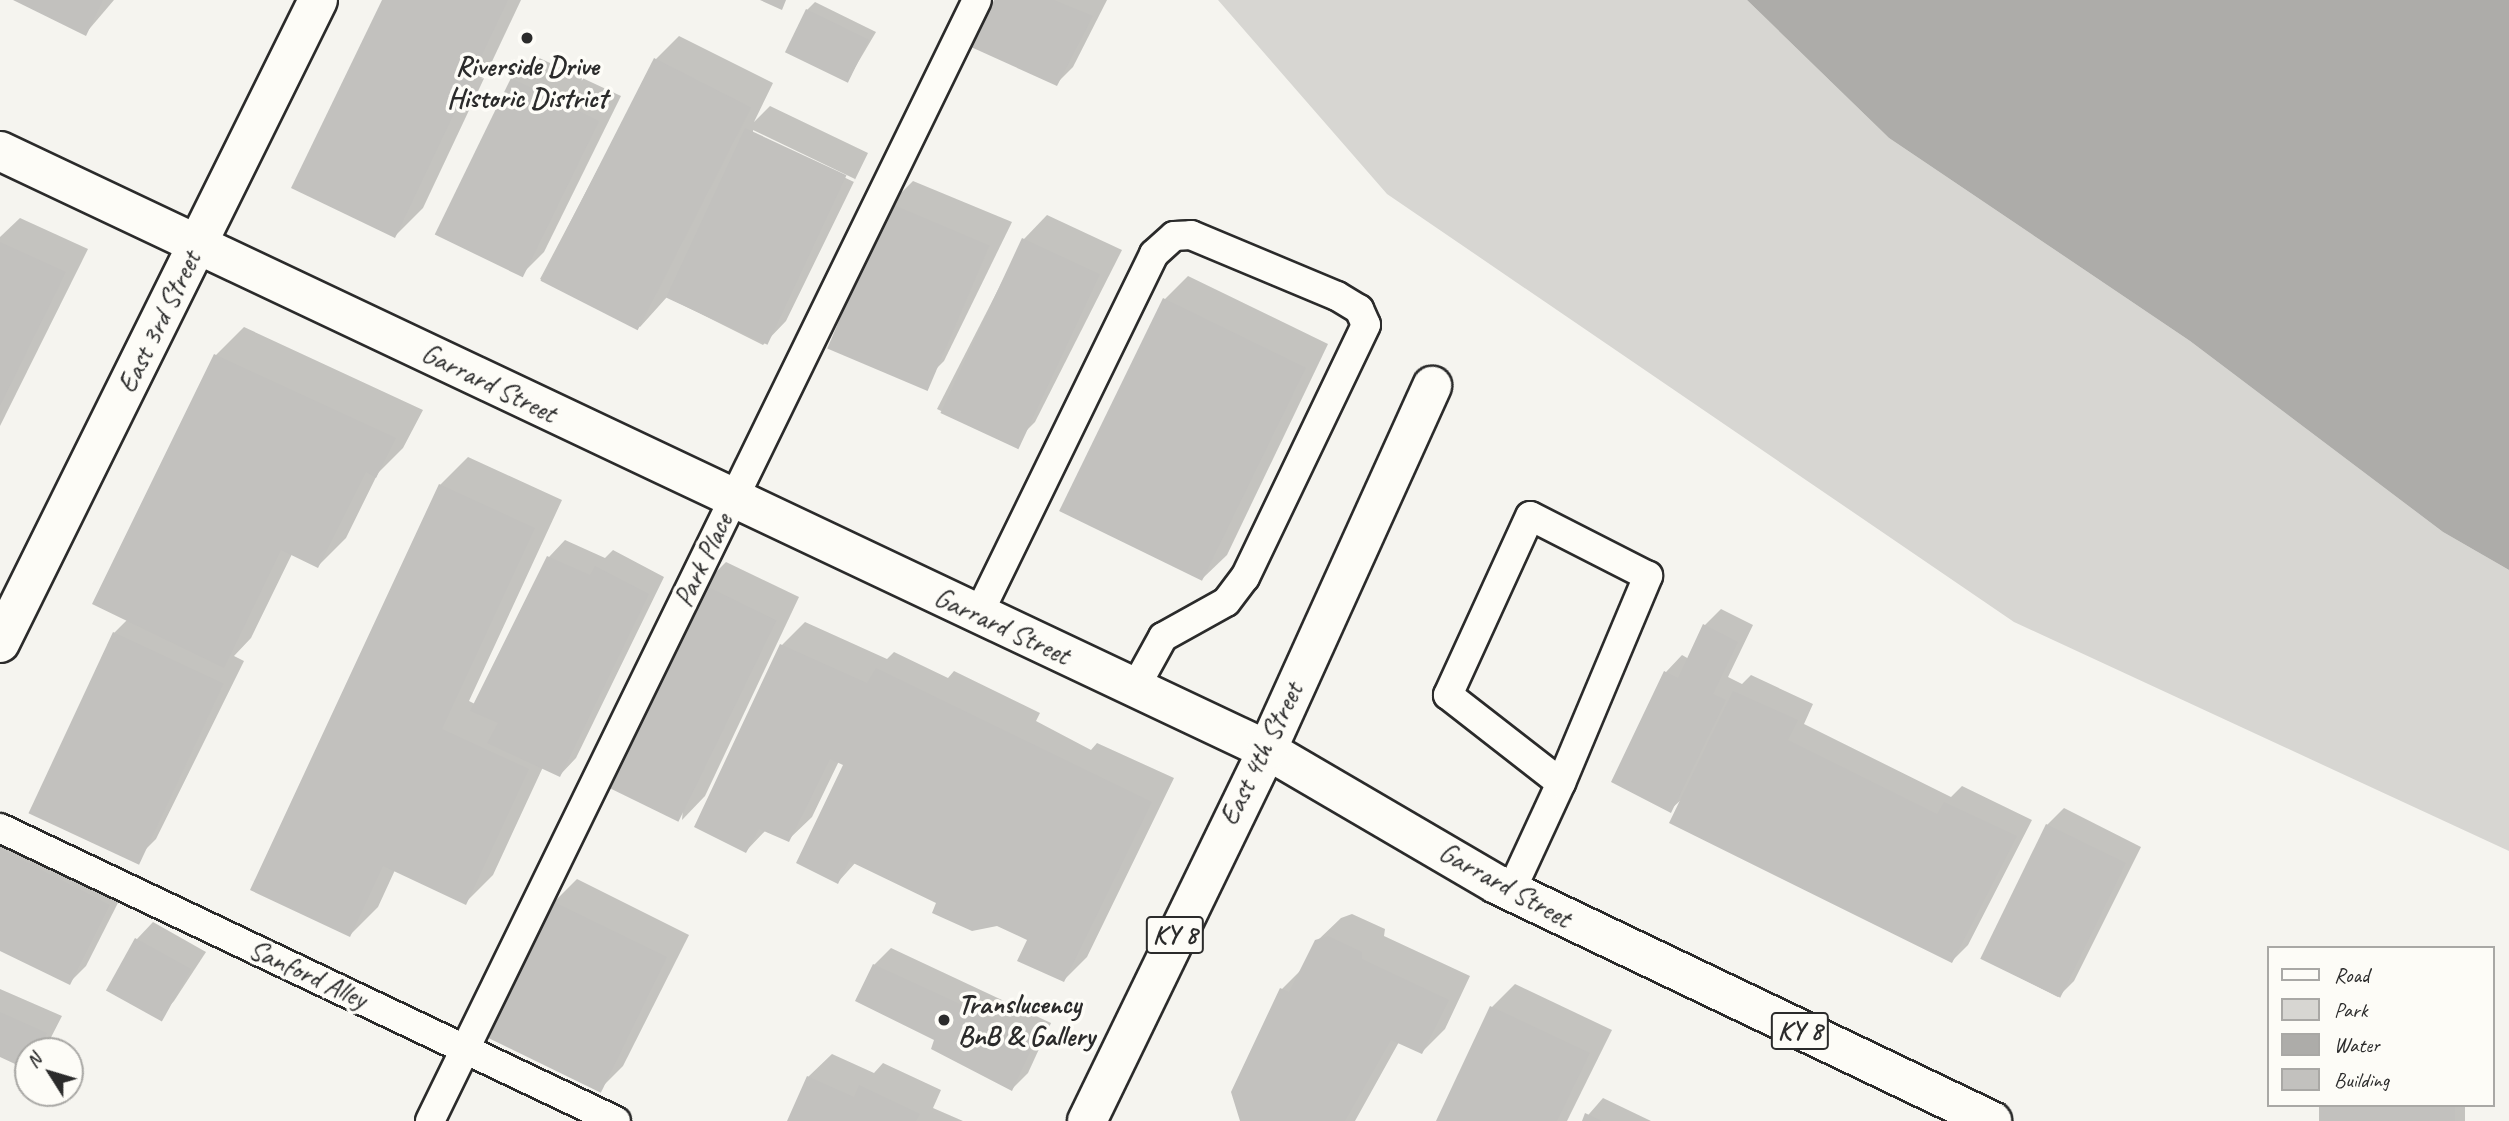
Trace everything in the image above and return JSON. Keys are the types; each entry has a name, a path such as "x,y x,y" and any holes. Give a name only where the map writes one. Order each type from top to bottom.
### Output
{"street":[{"name":"East 3rd Street","path":"0,643 318,0"},
{"name":"Garrard Street","path":"0,151 733,500 1267,750 1511,891 1992,1121"},
{"name":"East 4th Street","path":"1087,1121 1267,750 1432,386"}],"lane":[{"name":"Park Place","path":"430,1121 977,0"},
{"path":"978,615 1154,254 1174,236 1191,235 1337,296 1359,309 1366,325 1245,577 1226,602 1163,637 1135,688"},
{"path":"1511,891 1561,783 1648,576 1530,516 1448,695 1561,783"},
{"name":"Sanford Alley","path":"0,828 616,1121"}],"green space":[{"path":"1218,0 1747,0 1889,138 2190,341 2443,532 2509,570 2509,851 2014,622 1387,194"}],"water":[{"path":"1747,0 2509,0 2509,570 2443,532 2190,341 1889,138"}],"building":[{"path":"13,0 103,0 86,36"},
{"path":"382,0 508,0 395,238 291,188"},
{"path":"760,0 786,0 782,10"},
{"path":"994,0 1054,0 1093,16 1057,86 971,47"},
{"path":"806,9 869,40 848,83 785,52"},
{"path":"654,58 751,107 638,330 541,281"},
{"path":"511,78 599,121 523,277 435,234"},
{"path":"745,128 847,175 767,345 666,297"},
{"path":"889,203 989,246 928,391 827,348"},
{"path":"1022,238 1100,274 1018,449 940,413"},
{"path":"0,242 66,272 0,406"},
{"path":"1163,298 1306,368 1202,581 1059,511"},
{"path":"214,354 396,438 376,478 366,472 318,568 281,550 224,668 92,604"},
{"path":"439,484 535,528 442,729 529,769 466,905 383,866 350,937 250,890"},
{"path":"547,556 590,575 595,566 649,594 560,777 487,743 498,723 470,711"},
{"path":"702,584 777,620 678,822 604,785"},
{"path":"1703,624 1738,642 1713,694 1726,700 1671,813 1611,782 1664,671 1678,678"},
{"path":"113,632 224,684 139,865 28,813"},
{"path":"780,644 867,683 876,668 1152,802 1064,982 1017,961 1027,940 997,926 972,931 932,913 936,903 849,861 838,884 796,863 843,765 830,759 789,842 759,829 746,853 694,827"},
{"path":"1733,691 1798,720 1788,740 1937,814 1944,802 2017,836 1952,963 1669,823"},
{"path":"2046,824 2126,863 2060,998 1980,959"},
{"path":"0,849 110,905 70,985 0,951"},
{"path":"552,901 667,957 601,1093 486,1037"},
{"path":"1328,936 1362,952 1362,959 1449,1000 1422,1054 1391,1040 1345,1121 1240,1121 1231,1092 1280,988 1289,992 1315,940"},
{"path":"135,938 191,969 162,1022 106,990"},
{"name":"Translucency BnB & Gallery","path":"873,964 1036,1039 1012,1091 931,1049 934,1040 855,1001"},
{"path":"1490,1006 1590,1053 1557,1121 1436,1121"},
{"path":"0,1012 47,1033 45,1037 14,1037 14,1064 0,1057"},
{"path":"807,1076 854,1097 859,1085 920,1114 916,1121 787,1121"},
{"path":"2319,1107 2455,1107 2455,1121 2319,1121"},
{"path":"1585,1113 1602,1121 1582,1121"}],"place":[{"name":"Riverside Drive Historic District","path":"527,38"},
{"name":"Translucency BnB & Gallery","path":"944,1020"}]}
